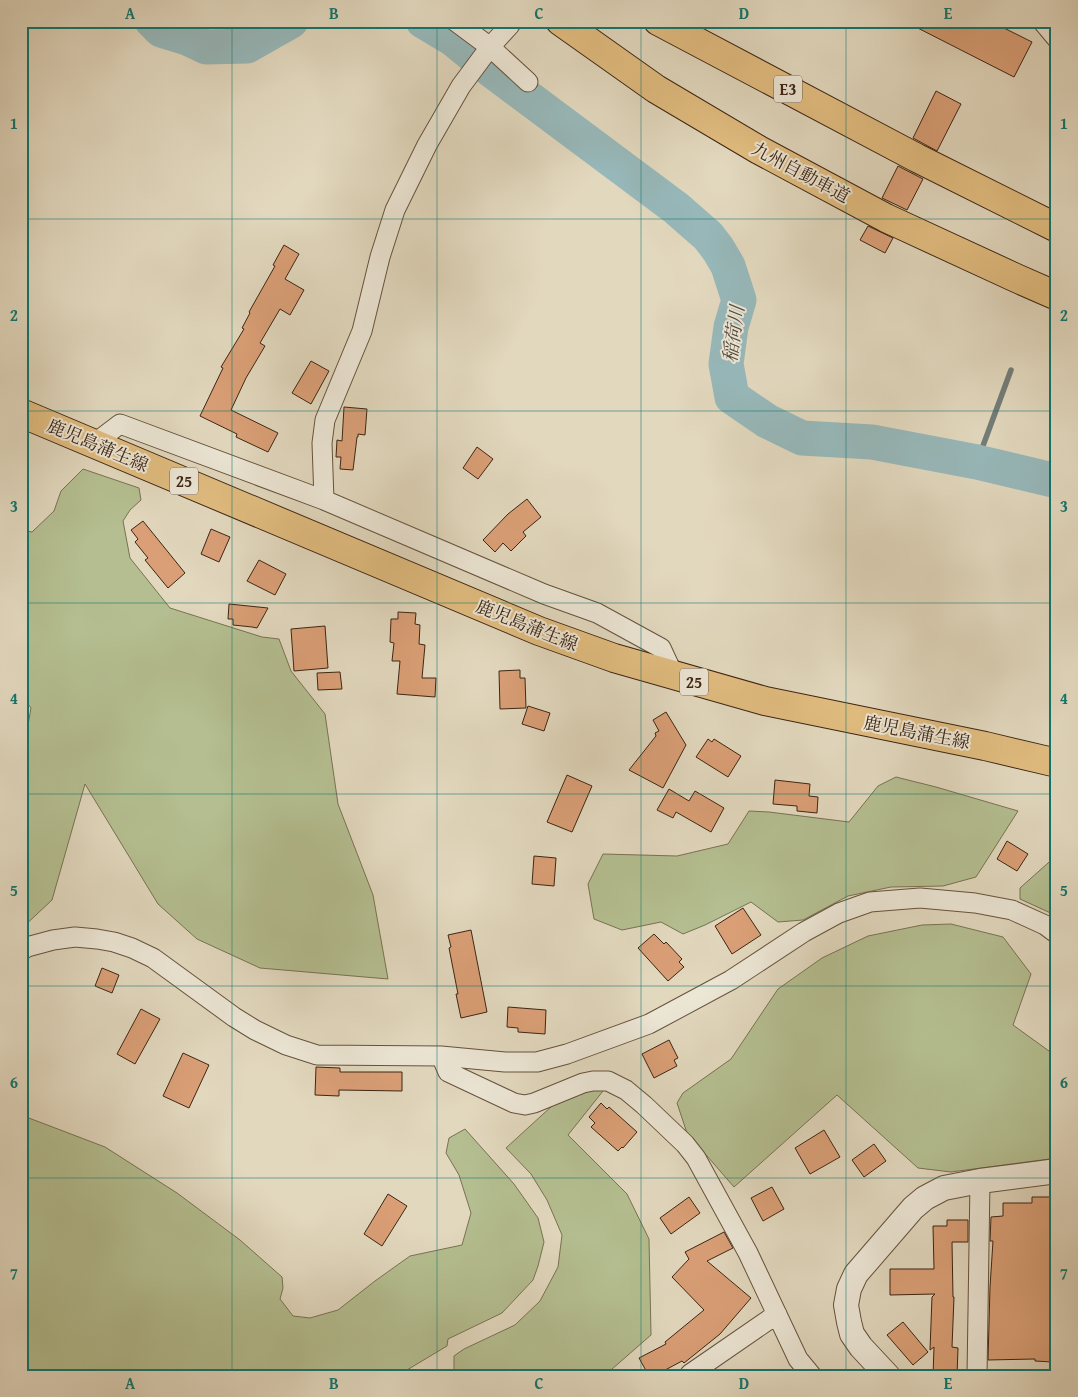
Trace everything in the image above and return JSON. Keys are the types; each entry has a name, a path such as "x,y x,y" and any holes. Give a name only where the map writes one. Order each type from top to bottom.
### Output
{"main road":[{"name":"九州自動車道","path":"560,21 656,89 759,150 886,218 1057,296"},
{"name":"E3","path":"658,21 918,158 1057,228"},
{"name":"鹿児島蒲生線","path":"21,413 539,631 614,658 765,701 985,746 1057,763"}],"street":[{"path":"455,21 490,47 528,82"},
{"path":"1042,21 1057,39"},
{"path":"324,500 322,443 325,420 362,331 380,256 395,210 427,145 461,86 490,47 510,25"},
{"path":"95,443 120,424 324,500 544,594 597,613 661,648 674,676"},
{"path":"21,952 27,948 53,940 75,937 114,942 132,948 153,958 254,1030 286,1045 317,1054 441,1056 505,1062 537,1062 568,1054 649,1024 731,980 804,932 839,913 870,902 920,898 975,903 1012,910 1045,925 1057,934"},
{"path":"441,1056 448,1072 514,1103 525,1105 534,1103 593,1080 608,1081 626,1090 644,1105 685,1144 696,1158 748,1253 798,1359 812,1376"},
{"path":"888,1376 861,1347 852,1334 846,1305 849,1289 856,1274 913,1208 944,1188 980,1181 1057,1171"},
{"path":"977,1376 980,1181"},
{"path":"691,1376 690,1374 777,1314"}],"green space":[{"path":"83,469 139,488 141,500 130,510 123,521 130,558 170,608 262,637 279,639 291,671 325,714 338,804 373,895 388,979 260,968 197,939 158,904 85,784 52,900 21,929 21,764 31,708 21,695 21,530 32,532 54,511 61,491"},
{"path":"896,777 1018,811 976,877 943,886 891,887 848,896 803,920 778,922 751,902 683,934 661,922 622,930 594,919 588,884 603,854 677,856 728,844 749,811 849,822 878,786"},
{"path":"1057,855 1057,916 1020,899 1020,888"},
{"path":"951,924 1003,937 1031,974 1013,1025 1049,1051 1057,1035 1057,1158 951,1172 918,1168 837,1095 734,1187 687,1133 677,1103 683,1093 731,1059 778,989 822,958 868,936 922,925"},
{"path":"599,1088 603,1091 568,1135 627,1194 649,1239 651,1335 604,1376 454,1376 454,1356 464,1349 515,1325 540,1301 558,1267 562,1235 547,1200 531,1174 506,1148 553,1105 577,1091"},
{"path":"21,1115 105,1147 177,1193 240,1240 282,1277 283,1288 280,1299 293,1316 310,1318 338,1310 410,1256 462,1245 471,1213 459,1175 446,1153 449,1138 465,1129 514,1184 538,1218 544,1242 538,1266 533,1280 502,1313 448,1339 447,1346 397,1376 21,1376"}],"building":[{"path":"904,21 990,21 1032,42 1014,77"},
{"path":"936,91 961,104 937,151 913,138"},
{"path":"898,166 923,179 907,210 882,198"},
{"path":"868,226 893,238 885,253 860,240"},
{"path":"284,245 299,254 285,279 304,290 290,315 280,309 260,343 265,346 246,378 231,410 278,433 268,452 236,437 237,434 200,416 223,368 221,367 244,329 242,328 249,312 275,266 273,265"},
{"path":"311,361 329,371 311,404 292,393"},
{"path":"344,407 367,409 365,435 358,434 353,470 340,469 341,457 336,457 337,440 342,441"},
{"path":"477,447 493,459 478,479 463,468"},
{"path":"527,499 541,517 523,532 526,536 511,551 503,543 495,552 483,540 508,514"},
{"path":"143,521 185,573 168,588 145,560 148,558 135,542 138,539 131,530"},
{"path":"211,529 230,537 219,562 201,554"},
{"path":"259,560 286,574 275,595 247,581"},
{"path":"229,604 268,608 257,628 233,625 233,619 228,619"},
{"path":"398,612 416,613 415,624 420,625 419,644 425,645 422,678 436,678 435,697 397,694 400,661 392,661 394,643 390,642 391,619 398,619"},
{"path":"325,626 328,668 294,671 291,629"},
{"path":"520,670 520,678 525,678 526,708 500,709 499,671"},
{"path":"340,672 342,689 318,690 317,673"},
{"path":"528,706 550,713 544,731 522,724"},
{"path":"666,712 686,745 663,788 629,770 656,736 655,733 659,731 653,720"},
{"path":"708,739 712,742 714,739 741,756 728,777 696,757"},
{"path":"567,775 592,786 572,832 547,822"},
{"path":"775,780 810,784 809,796 818,797 817,813 797,811 797,806 773,804"},
{"path":"669,789 689,801 695,791 724,808 711,832 676,812 673,818 657,810"},
{"path":"1007,841 1028,854 1017,871 997,859"},
{"path":"534,856 556,858 554,886 532,884"},
{"path":"743,908 761,935 732,954 715,926"},
{"path":"471,930 487,1012 461,1018 448,935"},
{"path":"654,934 664,944 666,942 682,959 679,962 684,967 668,981 638,948"},
{"path":"102,968 119,975 112,993 95,986"},
{"path":"508,1007 546,1010 545,1034 518,1032 518,1028 507,1027"},
{"path":"141,1009 160,1019 135,1064 117,1054"},
{"path":"669,1040 678,1058 674,1060 677,1066 654,1078 642,1054"},
{"path":"183,1053 209,1065 189,1108 163,1096"},
{"path":"316,1067 340,1068 340,1072 402,1072 402,1091 339,1090 339,1096 315,1095"},
{"path":"601,1103 607,1109 609,1107 637,1132 618,1151 591,1127 595,1123 589,1117"},
{"path":"824,1130 840,1157 810,1174 795,1148"},
{"path":"874,1144 886,1161 864,1177 852,1160"},
{"path":"772,1187 784,1209 763,1221 751,1198"},
{"path":"388,1194 407,1206 382,1246 364,1234"},
{"path":"689,1197 700,1213 671,1234 660,1218"},
{"path":"1032,1197 1052,1197 1053,1282 1051,1331 1057,1331 1057,1348 1052,1348 1052,1362 1035,1361 1035,1359 988,1360 993,1241 990,1241 991,1217 1003,1216 1003,1203 1032,1203"},
{"path":"947,1220 968,1220 968,1242 952,1242 954,1297 952,1347 958,1348 957,1376 933,1376 934,1347 930,1350 932,1297 935,1294 890,1295 890,1269 934,1269 933,1226 947,1226"},
{"path":"724,1232 733,1248 707,1261 751,1298 720,1334 684,1363 682,1361 654,1376 649,1376 639,1358 666,1344 665,1342 704,1310 672,1277 689,1259 685,1252"},
{"path":"903,1322 928,1352 913,1365 887,1335"}],"waterway":[{"name":"稲荷川","path":"152,21 161,30 187,38 206,47 247,46 291,21"},
{"name":"稲荷川","path":"423,21 453,39 491,70 676,208 708,236 728,266 739,300 731,327 726,364 732,397 767,421 802,438 872,442 977,462 1057,481"},
{"path":"977,462 1011,370"}]}
